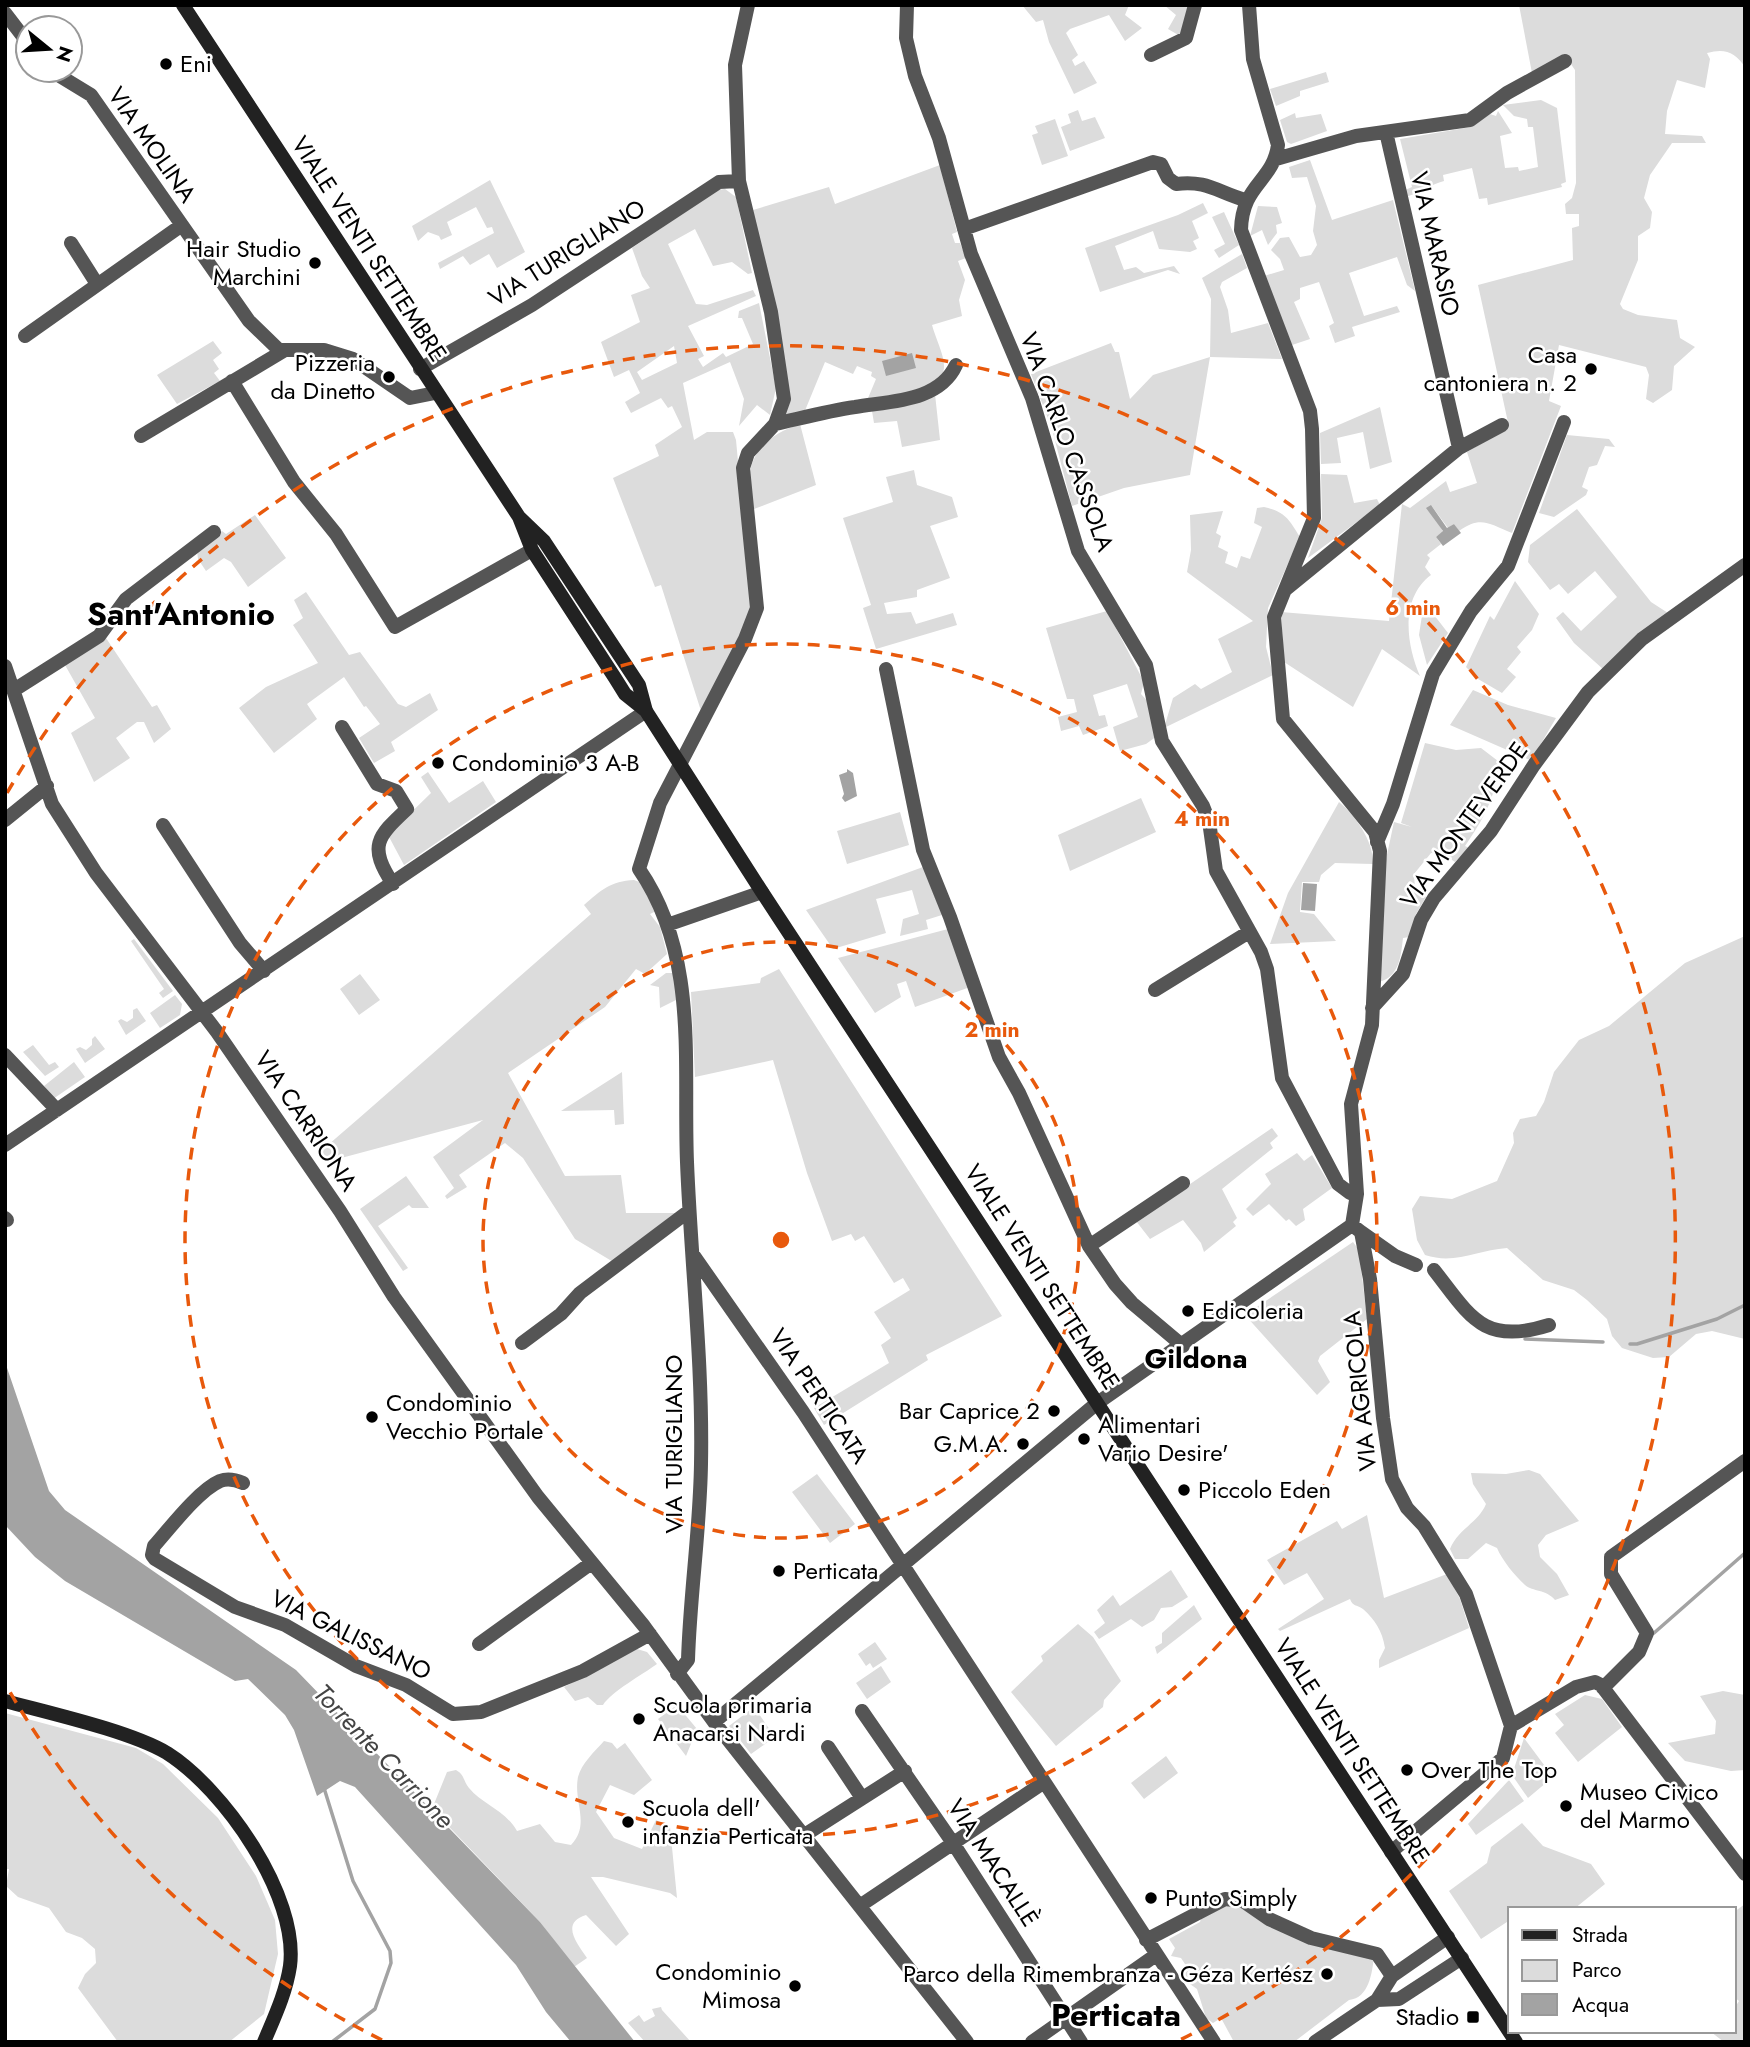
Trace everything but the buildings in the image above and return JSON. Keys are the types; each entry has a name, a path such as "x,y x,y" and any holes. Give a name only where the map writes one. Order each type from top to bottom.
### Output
{"main road":[{"name":"VIALE VENTI SETTEMBRE","path":"183,5 435,393 519,517 544,541 639,685 646,711 762,892 1508,2030"},
{"name":"VIALE VENTI SETTEMBRE","path":"519,517 532,551 625,694 646,711"},
{"path":"5,1701 134,1739 164,1752 194,1774 234,1818 266,1870 286,1922 290,1945 290,1966 279,2005 264,2042"}],"street":[{"path":"748,5 736,65 739,181 768,295 782,373 783,399 775,424 899,401 925,393 942,383 956,365"},
{"name":"VIA CARLO CASSOLA","path":"907,5 907,45 915,76 939,138 964,229 990,302 1032,398 1077,551 1146,665 1162,741 1209,821 1216,872 1267,969 1282,1078 1338,1184 1350,1193 1357,1194"},
{"path":"1151,55 1186,38 1195,5"},
{"path":"1249,5 1253,59 1278,145 1276,159 1245,200 1241,230 1310,411 1312,429 1314,518 1274,617 1283,719 1375,832 1380,851 1372,1008 1368,1042 1351,1104 1357,1194 1356,1228"},
{"path":"1276,159 1356,135 1470,120 1507,93 1565,61"},
{"name":"VIA MOLINA","path":"72,84 91,96 250,321 273,345 285,350"},
{"name":"VIA MARASIO","path":"1386,132 1459,448"},
{"path":"964,229 1153,162 1161,164 1168,178 1176,184 1192,181 1210,185 1245,200"},
{"name":"VIA TURIGLIANO","path":"420,369 532,305 719,182 739,181"},
{"name":"VIA MOLINA","path":"25,336 182,225"},
{"path":"71,243 97,284"},
{"path":"141,436 285,350 324,350 353,359 410,398 435,393"},
{"path":"232,380 294,482 336,534 395,628 532,551"},
{"path":"1377,842 1393,804 1433,674 1471,611 1508,566 1564,422"},
{"name":"VIA TURIGLIANO","path":"677,1674 688,1660 700,1488 701,1402 694,1255 689,1211 685,1006 677,956 667,925 649,884 639,869 652,820 745,639 757,608 743,468 748,453 775,424"},
{"path":"1283,591 1459,448 1502,425"},
{"path":"14,690 99,636 126,599 214,531"},
{"name":"VIA MONTEVERDE","path":"1372,1008 1402,974 1421,920 1434,898 1491,831 1534,765 1588,692 1642,639 1745,565"},
{"name":"VIA CARRIONA","path":"5,666 52,804 73,841 203,1013 340,1211 394,1297 538,1497 590,1564 650,1634 713,1722 861,1905 967,2042"},
{"path":"886,669 925,856 959,942 999,1057 1019,1093 1089,1247 1132,1303 1182,1346"},
{"path":"5,1145 646,711"},
{"path":"342,727 380,788 396,791 407,809 382,832 377,841 377,852 393,884"},
{"path":"5,820 47,786"},
{"path":"163,825 240,943 264,971"},
{"path":"667,925 762,892"},
{"path":"1155,990 1249,932"},
{"path":"5,1055 57,1110"},
{"path":"1089,1247 1183,1183"},
{"path":"522,1343 561,1314 580,1293 689,1211"},
{"path":"1356,1228 1395,1256 1416,1265"},
{"path":"713,1722 1096,1404 1356,1228"},
{"name":"VIA AGRICOLA","path":"1356,1228 1370,1279 1383,1418 1392,1479 1407,1508 1424,1526 1466,1594 1511,1726"},
{"name":"VIA PERTICATA","path":"694,1255 760,1346 1214,2042"},
{"path":"1434,1270 1475,1322 1514,1331 1549,1325"},
{"path":"1603,1688 1639,1653 1647,1633 1611,1574 1611,1557 1745,1461"},
{"name":"VIA GALISSANO","path":"243,1483 234,1479 220,1481 154,1546 152,1555 155,1559 234,1607 285,1625 356,1666 406,1685 453,1714 481,1712 583,1671 650,1634"},
{"path":"479,1644 590,1564"},
{"path":"1391,1852 1503,1758 1511,1726 1576,1687 1595,1682 1603,1688 1745,1874"},
{"name":"VIA MACALLÈ","path":"862,1711 905,1770 1081,2042"},
{"path":"828,1747 862,1798"},
{"path":"803,1836 905,1770"},
{"path":"861,1905 1044,1783"},
{"path":"1146,1940 1226,1899 1237,1899 1269,1919 1311,1938 1377,1954 1391,1976"},
{"path":"1315,2042 1377,2000 1391,1976 1448,1937"},
{"path":"1032,2042 1156,1955"},
{"path":"1377,2000 1399,1999 1462,1958"}],"green space":[{"path":"1022,5 1129,5 1125,15 1142,28 1125,41 1109,15 1070,29 1066,33 1078,55 1072,60 1075,66 1084,61 1097,83 1074,94 1049,42 1043,20 1036,22"},
{"path":"1164,5 1187,5 1189,10 1180,36 1168,29 1176,15"},
{"path":"1519,5 1745,5 1745,67 1729,52 1707,53 1710,59 1705,88 1677,80 1667,111 1665,134 1702,136 1706,143 1672,143 1650,175 1644,198 1652,212 1650,228 1638,236 1638,260 1620,304 1623,309 1638,315 1677,320 1680,338 1695,347 1674,366 1672,390 1653,403 1646,399 1649,375 1646,367 1559,345 1549,401 1561,406 1512,533 1479,522 1459,531 1454,524 1448,528 1431,505 1443,532 1436,537 1441,544 1427,555 1430,558 1425,567 1431,575 1414,596 1409,622 1411,650 1420,676 1382,649 1353,707 1284,662 1281,612 1389,621 1402,504 1410,508 1446,481 1450,492 1477,483 1467,452 1509,427 1478,285 1573,260 1572,228 1579,226 1579,214 1566,214 1565,204 1572,198 1576,183 1575,70 1564,54 1532,73"},
{"path":"1326,72 1329,82 1300,91 1300,96 1276,106 1270,89"},
{"path":"1541,100 1557,108 1566,182 1561,184 1562,187 1488,205 1487,198 1479,199 1472,168 1443,175 1444,181 1405,197 1403,191 1412,187 1400,139 1471,127 1490,114 1496,116 1498,111 1512,133 1500,136 1505,168 1518,167 1519,171 1538,167 1533,127 1528,127 1527,119 1514,116 1503,105"},
{"path":"1078,110 1082,121 1095,117 1105,138 1070,151 1061,127 1071,123 1068,114"},
{"path":"1295,113 1296,118 1321,114 1327,131 1291,144 1287,142 1280,120"},
{"path":"1055,119 1068,156 1042,165 1032,135 1038,133 1035,126"},
{"path":"1310,160 1332,220 1393,200 1415,291 1407,285 1397,257 1349,273 1364,316 1397,306 1400,312 1352,327 1355,336 1335,343 1329,326 1334,323 1319,282 1300,288 1300,299 1294,302 1310,339 1292,345 1264,276 1284,270 1280,259 1271,250 1280,238 1289,237 1300,257 1311,255 1317,245 1313,231 1316,206 1307,177 1292,178 1289,167"},
{"path":"940,165 957,232 952,234 955,243 960,243 966,258 958,261 965,280 959,300 962,316 932,325 944,363 941,377 923,389 866,403 876,379 871,376 872,372 857,366 853,374 825,362 804,413 784,417 753,210 829,187 835,204"},
{"path":"490,180 525,252 497,268 489,254 470,265 463,256 440,269 438,263 494,233 492,227 487,228 476,207 447,222 452,235 441,240 439,236 428,232 418,241 412,226"},
{"path":"725,189 736,197 752,273 748,274 732,262 713,266 695,229 668,244 696,304 707,305 753,290 756,296 688,326 704,356 698,359 703,367 723,353 726,357 753,344 742,318 738,318 739,311 759,303 776,388 770,415 757,405 739,426 744,399 730,362 683,383 694,440 707,432 733,432 736,440 751,602 750,615 701,711 661,585 655,587 613,478 659,456 655,445 682,427 672,406 668,408 661,398 631,413 625,402 640,393 629,370 614,377 601,342 640,322 631,295 650,288 642,276 632,248 717,190","holes":["674,346 677,363 642,380 637,372"]},
{"path":"1203,203 1208,213 1192,221 1199,238 1193,241 1197,249 1190,252 1159,249 1153,231 1115,246 1124,270 1136,267 1144,273 1174,266 1180,274 1168,270 1100,292 1085,248 1178,215"},
{"path":"1258,206 1277,207 1282,223 1276,225 1277,233 1268,245 1262,230 1250,236"},
{"path":"1224,212 1239,245 1219,258 1214,250 1225,244 1212,217"},
{"path":"1242,254 1247,268 1222,282 1220,287 1228,310 1231,333 1268,323 1282,359 1210,357 1211,299 1202,278"},
{"path":"213,341 222,353 213,360 219,369 214,373 220,381 177,404 157,375"},
{"path":"1111,343 1115,352 1119,352 1130,399 1153,375 1210,357 1190,475 1124,488 1072,506 1052,429 1031,374"},
{"path":"935,394 940,440 902,447 897,421 874,423 872,411"},
{"path":"1380,407 1392,462 1370,469 1363,432 1337,438 1341,463 1321,464 1320,433"},
{"path":"800,424 816,485 754,509 749,480 756,456 773,437"},
{"path":"1567,435 1609,439 1615,447 1605,446 1597,465 1589,467 1582,487 1588,490 1586,495 1554,517 1539,513"},
{"path":"914,470 917,485 952,497 958,517 930,526 950,578 917,590 917,597 884,603 887,614 911,612 916,624 953,613 957,625 876,649 863,608 871,605 843,518 893,502 886,477"},
{"path":"1321,474 1347,475 1354,503 1377,499 1380,505 1308,558 1322,518"},
{"path":"1257,508 1277,511 1286,518 1300,537 1268,608 1266,647 1273,675 1164,728 1173,698 1195,684 1201,689 1232,672 1218,639 1253,621 1187,572 1191,550 1190,515 1223,511 1216,533 1221,536 1218,547 1228,552 1225,563 1237,568 1241,556 1250,559 1262,527 1254,523"},
{"path":"1577,509 1651,602 1668,613 1604,670 1574,643 1556,618 1563,612 1581,631 1617,597 1595,571 1568,594 1559,584 1550,590 1528,562 1530,545"},
{"path":"255,515 286,558 248,587 231,562 224,558 206,571 198,559 197,551 222,531 226,534"},
{"path":"1515,581 1539,614 1532,630 1517,647 1521,652 1507,669 1516,677 1502,693 1478,679 1466,667 1490,616 1494,620"},
{"path":"306,592 349,655 360,652 398,704 406,707 430,693 438,710 391,742 395,751 374,763 359,738 380,724 366,706 364,707 344,677 307,704 317,719 274,753 239,708 266,687 318,663 293,625 303,618 294,600"},
{"path":"1424,602 1448,633 1427,665 1419,635"},
{"path":"1107,611 1144,682 1141,694 1150,704 1157,736 1146,744 1120,751 1113,727 1138,717 1127,684 1093,695 1099,716 1105,715 1108,726 1083,735 1079,726 1061,731 1058,717 1077,712 1074,699 1067,699 1046,628"},
{"path":"106,638 152,707 157,705 171,729 154,743 144,722 137,722 116,738 130,758 94,782 71,733 95,718 65,665"},
{"path":"1473,690 1508,705 1556,718 1532,759 1450,725"},
{"path":"1425,743 1456,750 1481,748 1498,761 1495,785 1483,816 1465,846 1469,848 1455,862 1443,854 1431,853 1414,874 1415,889 1426,897 1416,914 1409,937 1403,938 1395,970 1379,982 1385,864 1394,822 1412,827 1401,823"},
{"path":"428,772 449,803 483,781 496,802 404,865 388,835 431,793 421,777"},
{"path":"1141,798 1156,832 1070,871 1058,835"},
{"path":"1339,802 1363,830 1373,856 1373,864 1335,863 1321,875 1319,882 1302,882 1300,912 1314,914 1336,941 1270,944 1288,893"},
{"path":"900,812 909,845 847,864 837,831"},
{"path":"923,867 942,915 926,920 928,929 900,936 903,919 919,914 912,890 876,899 886,933 833,949 806,910"},
{"path":"634,880 642,883 656,911 650,914 660,927 667,954 645,974 636,969 605,1007 508,1073 565,1176 621,1175 626,1213 681,1213 615,1263 575,1239 523,1158 505,1143 459,1175 467,1187 447,1199 445,1196 454,1188 433,1157 483,1120 330,1161 321,1151 591,914 584,905 613,884"},
{"path":"948,929 970,987 915,1007 906,981 897,984 901,997 875,1013 838,958"},
{"path":"1745,936 1745,1339 1712,1331 1696,1334 1669,1357 1653,1358 1622,1348 1612,1336 1607,1319 1587,1300 1574,1290 1543,1280 1507,1248 1456,1258 1425,1255 1417,1240 1412,1209 1420,1196 1452,1199 1497,1181 1514,1143 1513,1133 1520,1119 1536,1116 1544,1102 1554,1072 1579,1040 1609,1026 1685,963"},
{"path":"134,939 173,991 163,998 159,993 164,989 131,941"},
{"path":"779,969 1002,1316 926,1355 928,1360 824,1425 814,1408 889,1363 881,1345 891,1338 874,1312 910,1290 903,1278 894,1283 864,1236 855,1241 851,1234 832,1241 807,1173 773,1060 695,1077 691,992 760,983 761,978"},
{"path":"666,973 673,973 680,998 660,1008 659,987 650,985"},
{"path":"360,974 380,1000 359,1015 340,989"},
{"path":"175,995 182,1004 180,1015 160,1028 150,1013"},
{"path":"137,1008 146,1021 126,1035 118,1021 121,1019 127,1022 133,1018 133,1010"},
{"path":"95,1036 105,1049 85,1063 76,1049 80,1047 86,1050 92,1045"},
{"path":"33,1045 49,1065 55,1062 59,1067 45,1076 23,1052"},
{"path":"74,1062 85,1077 53,1099 44,1086"},
{"path":"622,1072 624,1124 615,1125 614,1110 561,1111"},
{"path":"1272,1128 1278,1136 1270,1143 1273,1148 1222,1189 1237,1218 1233,1222 1236,1226 1204,1252 1201,1243 1183,1220 1150,1239 1136,1221"},
{"path":"1297,1153 1304,1161 1312,1155 1332,1188 1303,1209 1305,1220 1296,1226 1289,1219 1286,1221 1269,1204 1253,1216 1246,1209 1271,1184 1265,1174"},
{"path":"406,1176 429,1208 412,1208 409,1205 378,1226 408,1268 403,1271 360,1209"},
{"path":"1353,1242 1359,1250 1367,1319 1320,1356 1318,1361 1330,1382 1317,1395 1245,1315"},
{"path":"1529,1470 1540,1474 1579,1521 1546,1535 1538,1545 1540,1557 1557,1574 1569,1595 1555,1600 1548,1594 1525,1585 1509,1568 1497,1548 1486,1543 1468,1559 1455,1559 1450,1549 1486,1504 1473,1484 1471,1473 1506,1474"},
{"path":"817,1474 855,1524 830,1543 792,1492"},
{"path":"1367,1515 1384,1598 1447,1574 1460,1599 1469,1628 1379,1668 1379,1660 1385,1648 1380,1631 1367,1613 1350,1599 1280,1631 1278,1629 1324,1599 1307,1573 1284,1585 1267,1560 1337,1521 1342,1529"},
{"path":"1171,1570 1188,1597 1172,1607 1161,1608 1154,1620 1142,1627 1131,1619 1099,1639 1094,1632 1105,1623 1097,1610 1113,1595 1120,1606"},
{"path":"1194,1605 1202,1619 1157,1654 1155,1647 1162,1643 1162,1633"},
{"path":"1078,1624 1093,1637 1121,1681 1104,1700 1103,1707 1056,1746 1011,1692 1043,1661 1041,1656"},
{"path":"875,1642 887,1659 873,1668 870,1663 866,1666 858,1654"},
{"path":"637,1649 647,1652 657,1664 620,1689 603,1705 597,1705 588,1697 575,1701 564,1687"},
{"path":"881,1666 891,1682 867,1699 856,1683"},
{"path":"1723,1691 1745,1695 1745,1770 1731,1771 1685,1761 1668,1743 1715,1734 1716,1721 1700,1696"},
{"path":"1585,1695 1602,1699 1622,1727 1578,1762 1555,1733 1564,1725 1555,1714"},
{"path":"677,1705 697,1729 686,1756 658,1719"},
{"path":"754,1707 775,1737 751,1754 729,1726"},
{"path":"5,1713 136,1748 163,1764 218,1818 256,1876 275,1920 278,1954 264,2014 229,2042 118,2042 78,1988 85,1974 96,1963 95,1949 82,1938 66,1932 49,1908 18,1897 6,1886 9,1869 5,1869"},
{"path":"1524,1738 1553,1777 1528,1798 1512,1775"},
{"path":"604,1741 612,1743 617,1749 625,1743 652,1780 634,1795 610,1785 596,1812 614,1838 642,1849 656,1820 670,1827 677,1898 670,1893 603,1877 591,1877 629,1934 616,1946 586,1915 578,1919 572,1928 573,1934 587,1958 574,1967 540,1922 432,1809 447,1772 456,1770 475,1794 506,1817 517,1831 540,1824 555,1842 571,1845 577,1837 581,1821 578,1777 585,1763"},
{"path":"1166,1756 1178,1773 1144,1799 1131,1783"},
{"path":"1509,1780 1524,1801 1476,1835 1468,1824"},
{"path":"1522,1823 1543,1846 1591,1864 1605,1884 1576,1907 1508,1907 1508,1921 1481,1939 1449,1891 1487,1863 1491,1847"},
{"name":"Parco della Rimembranza - Géza Kertész","path":"1233,1903 1321,1947 1374,1957 1365,1990 1294,2042 1234,2042 1221,2018 1213,2023 1206,2018 1197,1989 1180,1977 1187,1967 1181,1958 1171,1956 1175,1948 1169,1939 1200,1922 1202,1915"},
{"path":"1745,1904 1745,2042 1724,2042 1712,2033 1736,2033 1736,2006 1739,2001 1736,1999 1736,1911"},
{"path":"661,2007 691,2042 645,2042 628,2023 639,2015 644,2022 655,2016 652,2009"}],"water":[{"path":"912,353 916,368 886,376 882,361"},
{"path":"1431,505 1447,528 1454,524 1461,533 1443,546 1436,537 1443,531 1426,508"},
{"path":"847,769 853,773 857,796 845,802 839,775 847,772"},
{"path":"1303,883 1317,884 1315,911 1301,910"},
{"path":"5,1362 49,1491 65,1510 296,1670 540,1922 635,2042 571,2042 546,2012 516,1965 355,1787 340,1781 317,1796 294,1730 285,1715 248,1679 235,1681 65,1581 35,1557 5,1525"}],"waterway":[{"path":"1630,1344 1717,1319 1745,1305"},
{"path":"1525,1339 1603,1342"},
{"path":"1654,1633 1745,1553"},
{"path":"324,1788 353,1881 390,1951 391,1963 375,2009 332,2042"}],"place":[{"name":"Eni","path":"166,64"},
{"name":"Hair Studio Marchini","path":"315,263"},
{"name":"Casa cantoniera n. 2","path":"1591,369"},
{"name":"Pizzeria da Dinetto","path":"389,377"},
{"name":"Condominio 3 A-B","path":"438,763"},
{"name":"Edicoleria","path":"1188,1311"},
{"name":"Bar Caprice 2","path":"1054,1411"},
{"name":"Condominio Vecchio Portale","path":"372,1417"},
{"name":"Alimentari Vario Desire'","path":"1084,1439"},
{"name":"G.M.A.","path":"1023,1444"},
{"name":"Piccolo Eden","path":"1184,1490"},
{"name":"Perticata","path":"779,1571"},
{"name":"Scuola primaria Anacarsi Nardi","path":"639,1719"},
{"name":"Over The Top","path":"1407,1770"},
{"name":"Museo Civico del Marmo","path":"1566,1806"},
{"name":"Scuola dell' infanzia Perticata","path":"628,1822"},
{"name":"Punto Simply","path":"1151,1898"},
{"name":"Parco della Rimembranza - Géza Kertész","path":"1327,1974"},
{"name":"Condominio Mimosa","path":"795,1986"},
{"name":"Stadio","path":"1473,2017"}],"district":[{"name":"Sant'Antonio","path":"181,614"},
{"name":"Gildona","path":"1196,1358"},
{"name":"Perticata","path":"1116,2015"}],"water label":[{"name":"Torrente Carrione","path":"384,1756"}]}
